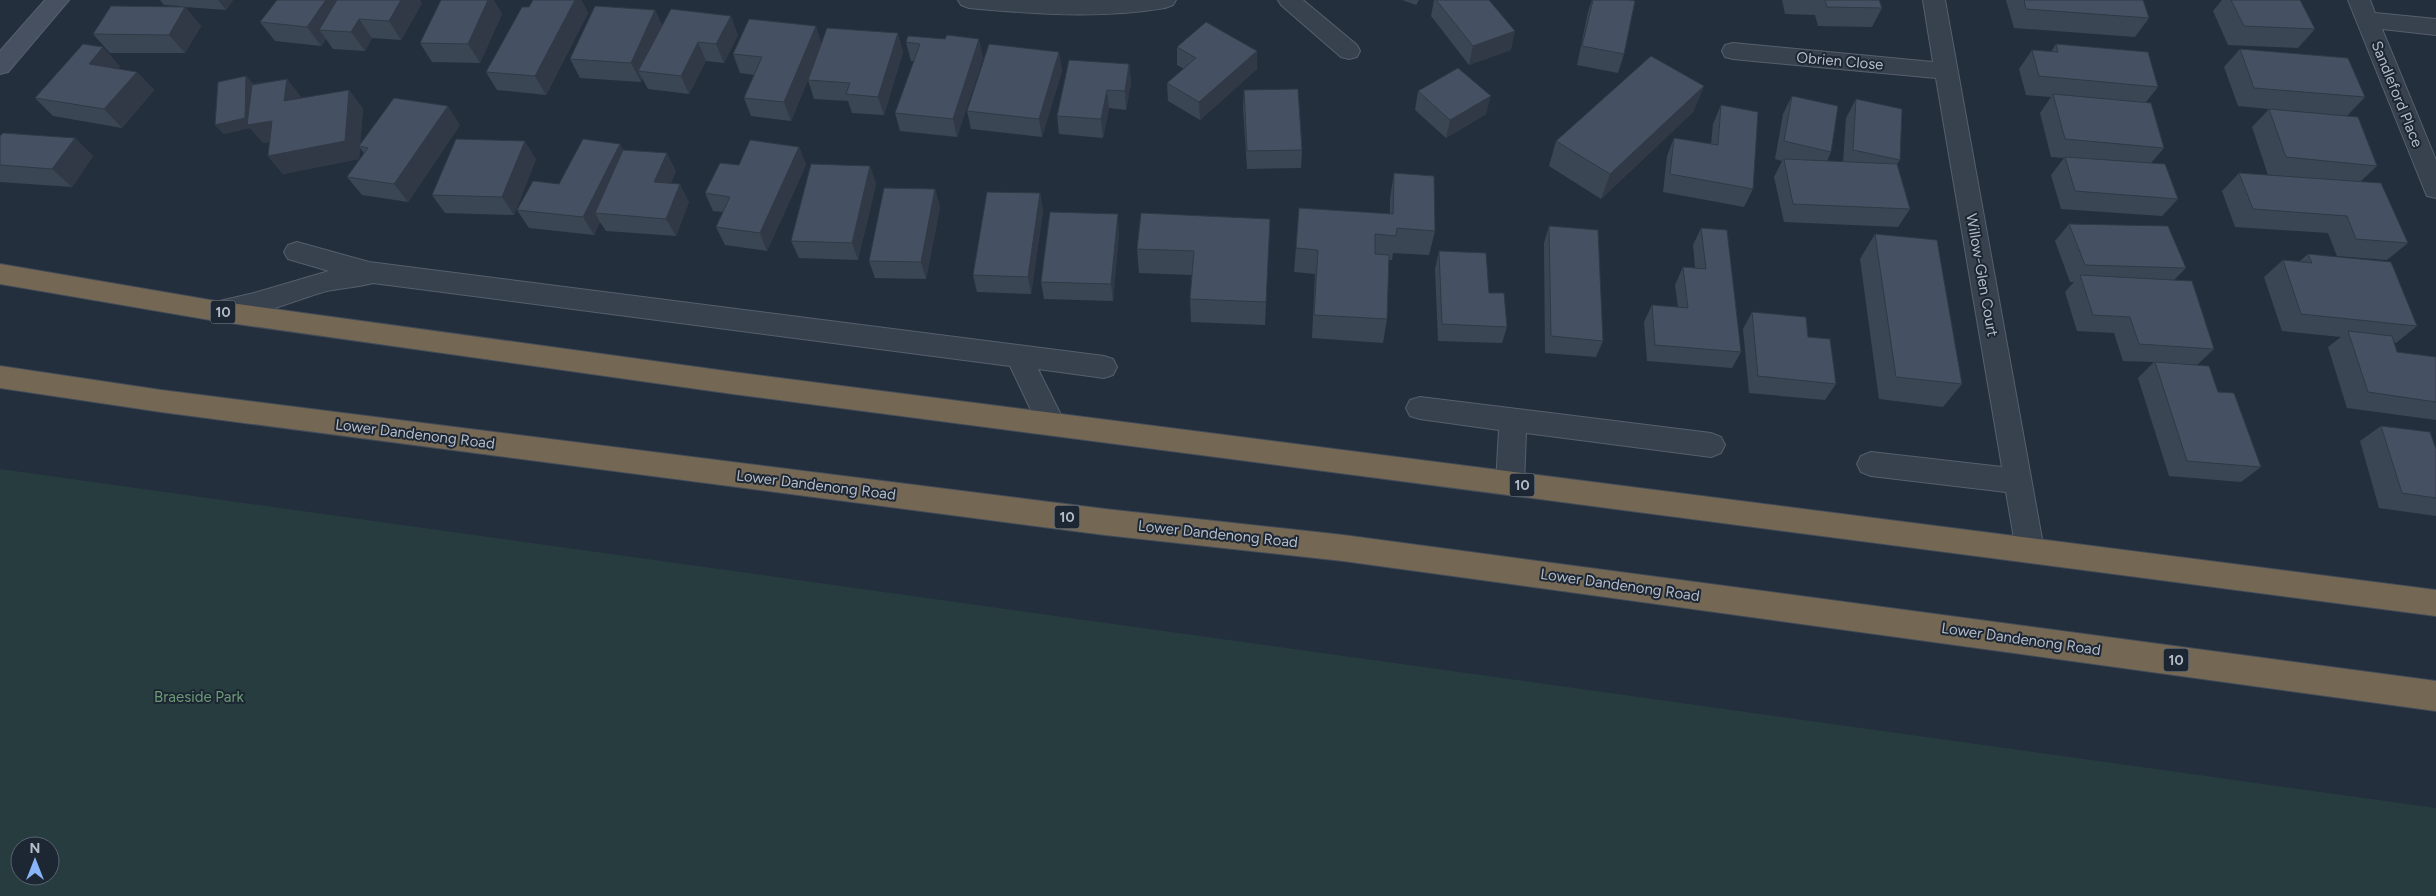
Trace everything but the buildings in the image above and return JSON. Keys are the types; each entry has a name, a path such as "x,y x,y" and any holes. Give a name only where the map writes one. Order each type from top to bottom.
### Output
{"highway":[{"name":"10","path":"0,274 216,310 733,384 1051,423 2436,603"},
{"name":"Lower Dandenong Road","path":"0,377 161,401 1105,522 1362,550 2436,696"}],"main road":[{"path":"0,66 58,0"}],"street":[{"path":"969,0 1065,10 1096,10 1165,0"},
{"path":"1289,0 1349,52"},
{"name":"Willow-Glen Court","path":"1934,0 2030,550"},
{"path":"2363,10 2436,27"},
{"name":"Sandleford Place","path":"2363,10 2436,189"},
{"name":"Obrien Close","path":"1733,51 1947,71"},
{"path":"297,252 349,268 385,274 1104,367"},
{"path":"216,310 257,303 337,279 385,274"},
{"path":"1019,357 1051,423"},
{"path":"1420,408 1711,445"},
{"path":"1510,483 1513,420"},
{"path":"1871,464 2018,481"}],"green space":[{"name":"Braeside Park","path":"0,469 2436,808 2436,896 0,896"}]}
